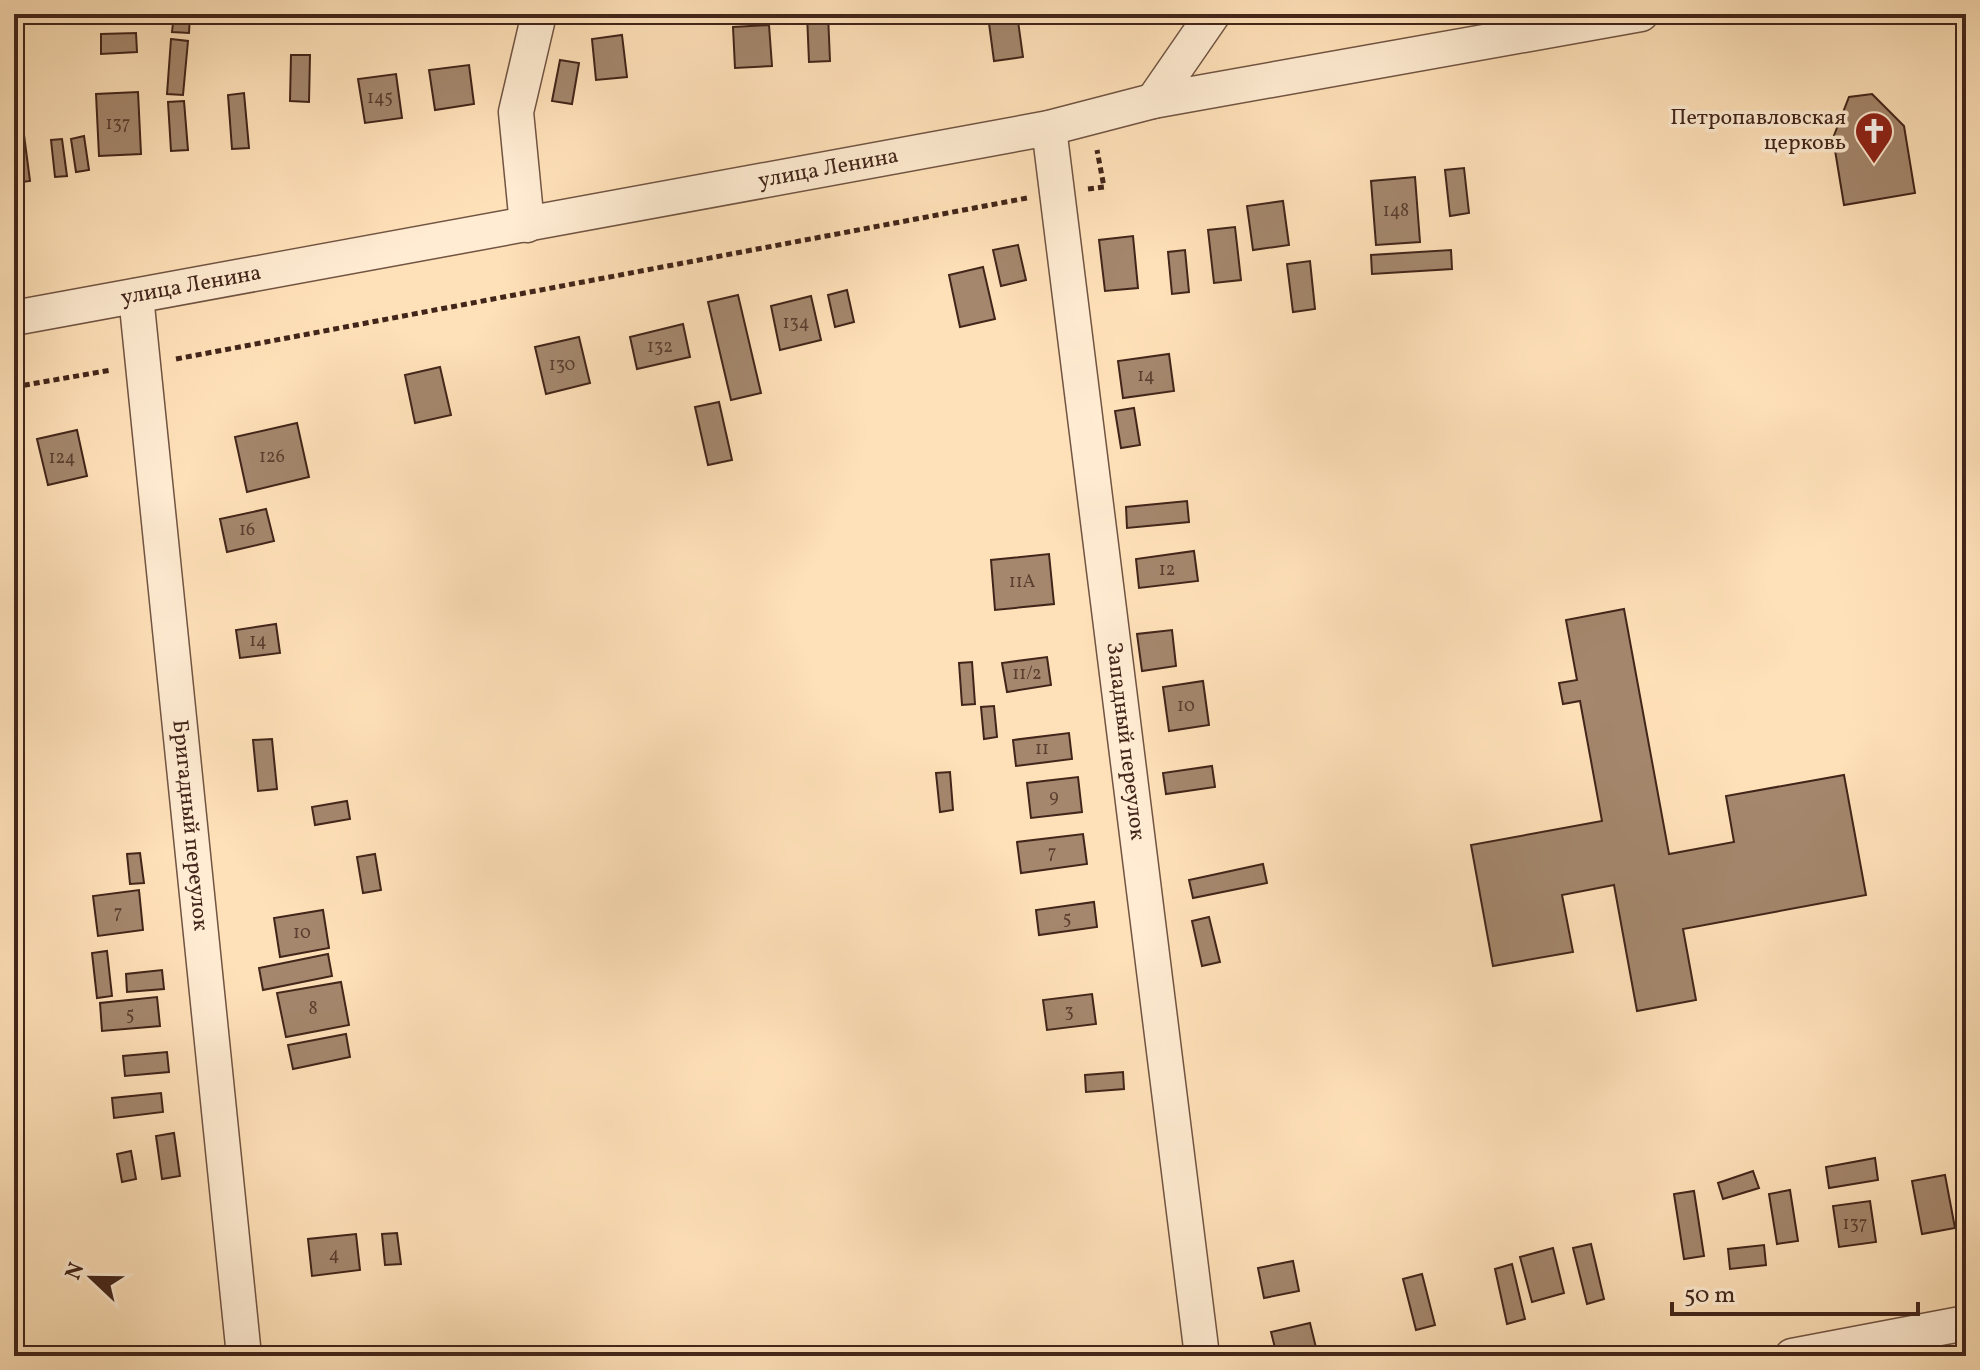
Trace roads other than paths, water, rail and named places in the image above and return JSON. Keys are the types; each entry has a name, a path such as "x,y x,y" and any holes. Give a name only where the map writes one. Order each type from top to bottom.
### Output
{"street":[{"path":"527,225 516,112 539,14"},
{"path":"1153,101 1213,14"},
{"name":"улица Ленина","path":"14,318 1049,128 1153,101 1641,14"},
{"name":"Западный переулок","path":"1049,128 1202,1356"},
{"name":"Бригадный переулок","path":"136,296 244,1356"},
{"path":"1792,1356 1966,1323"}],"place":[{"name":"Петропавловская церковь","path":"1874,165"}]}
